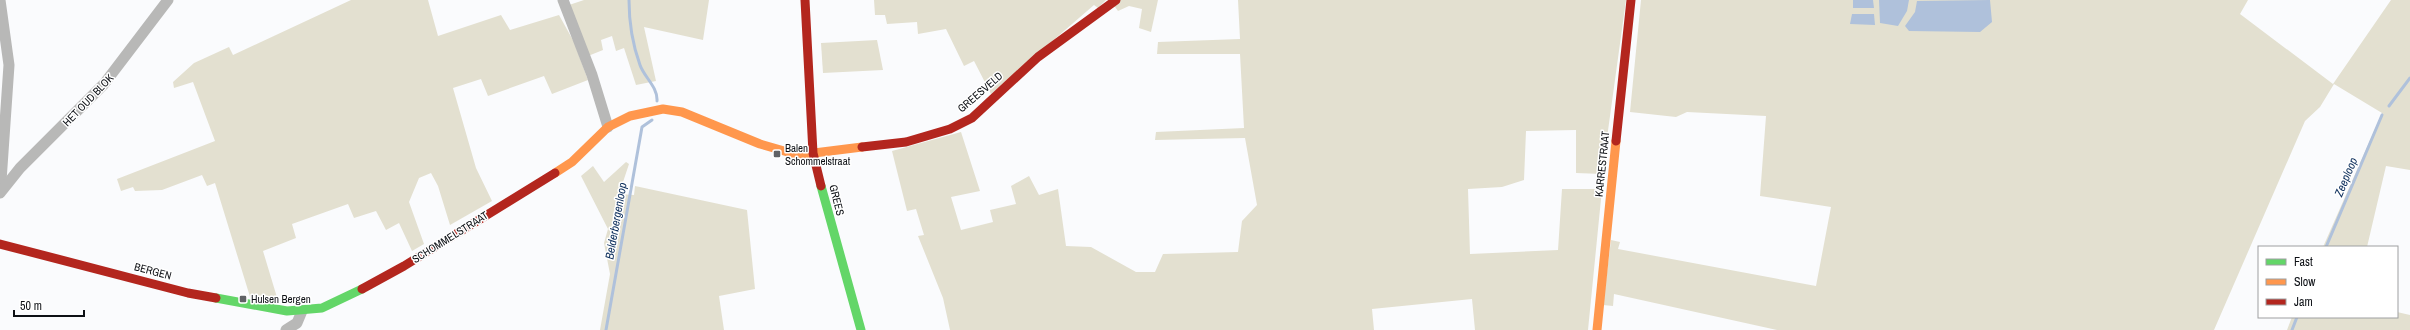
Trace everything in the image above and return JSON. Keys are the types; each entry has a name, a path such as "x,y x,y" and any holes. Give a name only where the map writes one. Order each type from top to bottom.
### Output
{"street":[{"path":"0,0 9,65 1,181 2,190"},
{"name":"HET OUD BLOK","path":"2,190 104,84 168,0"},
{"path":"562,0 592,75 608,127"},
{"name":"GREES","path":"805,0 813,153 861,330"},
{"name":"GREESVELD","path":"813,153 906,142 960,124 981,110 1038,57 1116,0"},
{"name":"KARRESTRAAT","path":"1597,330 1632,0"},
{"name":"SCHOMMELSTRAAT","path":"302,311 322,308 347,297 404,266 572,162 608,127 630,116 663,109 682,112 789,154 813,153"},
{"name":"BERGEN","path":"0,244 188,293 261,307 302,311"},
{"path":"286,330 297,323 302,311"}],"shaded area":[{"path":"351,0 428,0 438,36 501,15 510,30 559,15 574,42 588,80 552,94 544,76 488,96 481,79 453,88 476,168 492,201 450,225 438,186 431,173 419,178 409,202 424,244 412,251 399,223 386,230 376,211 354,218 348,204 292,224 296,238 263,251 279,304 251,300 215,183 207,186 202,175 162,190 135,191 133,187 121,191 117,179 215,141 193,82 174,88 173,82 194,63 229,47 233,55"},
{"path":"584,0 709,0 703,40 644,27 656,81 636,85 624,48 616,51 612,36 601,40 603,50 588,56 569,5"},
{"path":"874,0 1106,0 1098,8 1094,5 991,94 974,61 964,66 946,29 918,34 917,22 887,24 885,15 875,15"},
{"path":"1110,0 1158,0 1151,32 1139,28 1142,9 1129,6 1118,11"},
{"path":"1238,0 1626,0 1602,174 1576,173 1576,130 1526,131 1524,180 1502,187 1468,189 1470,254 1558,250 1562,189 1602,189 1588,330 1475,330 1472,299 1372,309 1374,330 950,330 943,298 918,236 924,235 916,209 907,211 892,151 961,132 980,191 951,197 961,230 993,222 990,210 1016,204 1011,186 1029,176 1039,195 1058,189 1066,246 1091,247 1136,272 1155,272 1163,254 1238,252 1242,221 1257,205 1245,138 1155,140 1156,132 1244,128 1240,54 1157,54 1158,42 1240,39"},
{"path":"1641,0 2248,0 2240,14 2333,84 2391,0 2410,0 2410,170 2386,166 2367,246 2323,246 2382,113 2334,84 2320,107 2305,121 2214,330 1777,330 1614,294 1613,306 1603,305 1611,240 1620,242 1618,249 1816,286 1831,207 1760,196 1766,116 1687,112 1676,117 1630,112"},
{"path":"877,40 883,70 823,73 821,43"},
{"path":"626,162 629,164 619,194 634,195 635,186 747,210 755,289 719,296 724,330 600,330 610,274 604,243 608,229 581,176 593,166 604,182"},
{"path":"2398,312 2410,315 2410,330 2287,330 2292,318 2398,318"}],"water":[{"path":"1853,0 1873,0 1874,8 1853,8"},
{"path":"1879,0 1909,0 1907,11 1898,26 1880,23"},
{"path":"1990,0 1992,22 1980,32 1909,31 1905,26 1915,12 1917,1"},
{"path":"1852,14 1874,14 1875,25 1850,24"}],"waterway":[{"name":"Belderbergenloop","path":"629,0 630,25 635,49 640,65 655,91 657,101"},
{"name":"Zeeploop","path":"2389,106 2410,78"},
{"name":"Zeeploop","path":"2326,246 2382,115"},
{"name":"Belderbergenloop","path":"606,330 642,127 652,120"},
{"name":"Zeeploop","path":"2292,330 2297,318"}],"traffic: fast":[{"path":"821,186 861,330"},
{"path":"216,298 287,311 322,308 362,289"}],"traffic: slow":[{"path":"555,173 572,162 608,127 630,116 663,109 682,112 760,144 798,155 862,147"},
{"path":"1597,330 1616,141"}],"traffic: jam":[{"path":"805,0 813,153 821,186"},
{"path":"862,147 906,142 950,129 972,118 1038,57 1116,0"},
{"path":"1616,141 1631,0"},
{"path":"362,289 404,266 555,173"},
{"path":"0,244 188,293 216,298"}],"place":[{"name":"Balen Schommelstraat","path":"777,154"},
{"name":"Hulsen Bergen","path":"243,299"}]}
